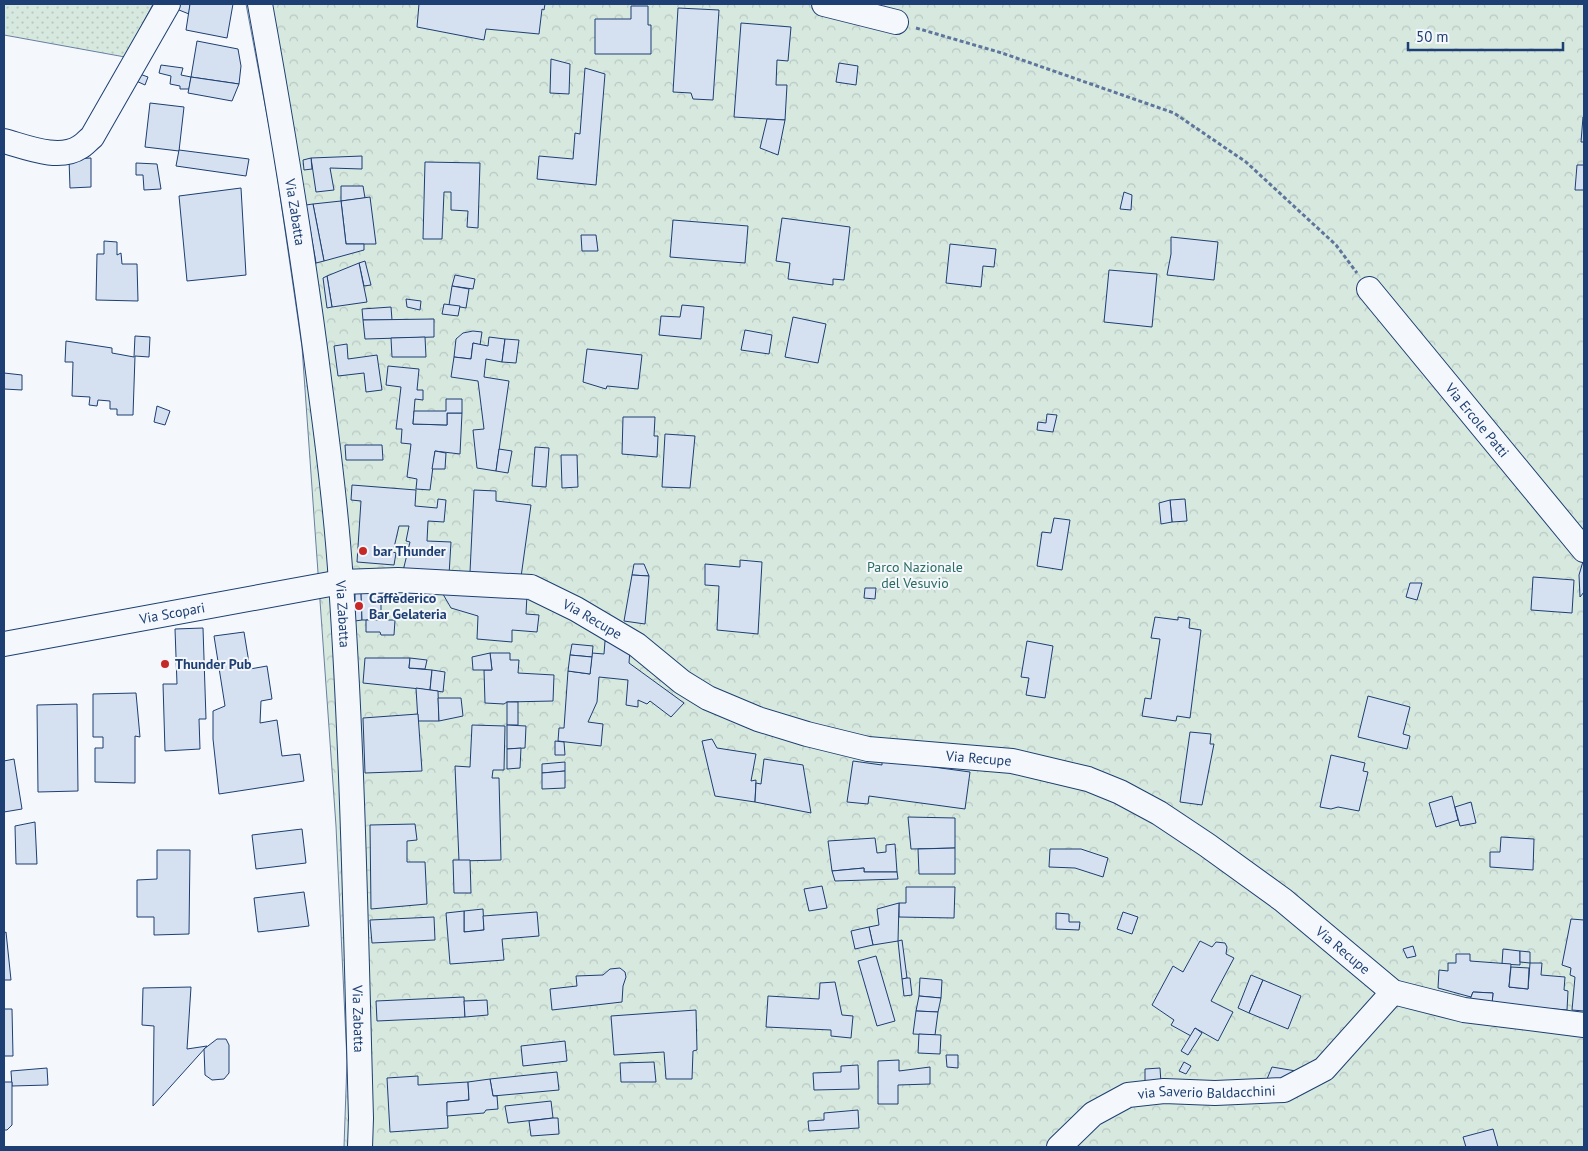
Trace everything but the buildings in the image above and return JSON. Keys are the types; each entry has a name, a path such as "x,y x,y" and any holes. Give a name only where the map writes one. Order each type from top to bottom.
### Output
{"street":[{"path":"4,141 46,152 65,153 79,148 92,137 168,4"},
{"name":"Via Zabatta","path":"260,4 275,85 308,294 330,467 341,582 350,776 361,1108 360,1147"},
{"path":"824,4 896,22"},
{"name":"Via Ercole Patti","path":"1369,289 1584,550"},
{"name":"Via Recupe","path":"341,582 398,580 531,587 576,609 637,644 682,682 708,698 758,719 807,734 868,749 1012,761 1088,779 1120,792 1144,805 1207,845 1283,900 1393,992 1464,1010 1584,1025"},
{"name":"Via Scopari","path":"4,644 341,582"},
{"name":"via Saverio Baldacchini","path":"1059,1147 1093,1114 1128,1096 1164,1091 1215,1093 1284,1090 1324,1069 1393,992"}],"path":[{"path":"896,22 1002,53 1174,113 1246,162 1336,245 1369,289"}],"green space":[{"path":"4,4 153,4 125,57 4,35"},
{"name":"Parco Nazionale del Vesuvio","path":"246,4 1584,4 1584,1147 344,1147 347,1061 336,826 302,347 273,147"}],"place":[{"name":"bar Thunder","path":"363,551"},
{"name":"Caffèderico Bar Gelateria","path":"359,606"},
{"name":"Thunder Pub","path":"165,664"}]}
